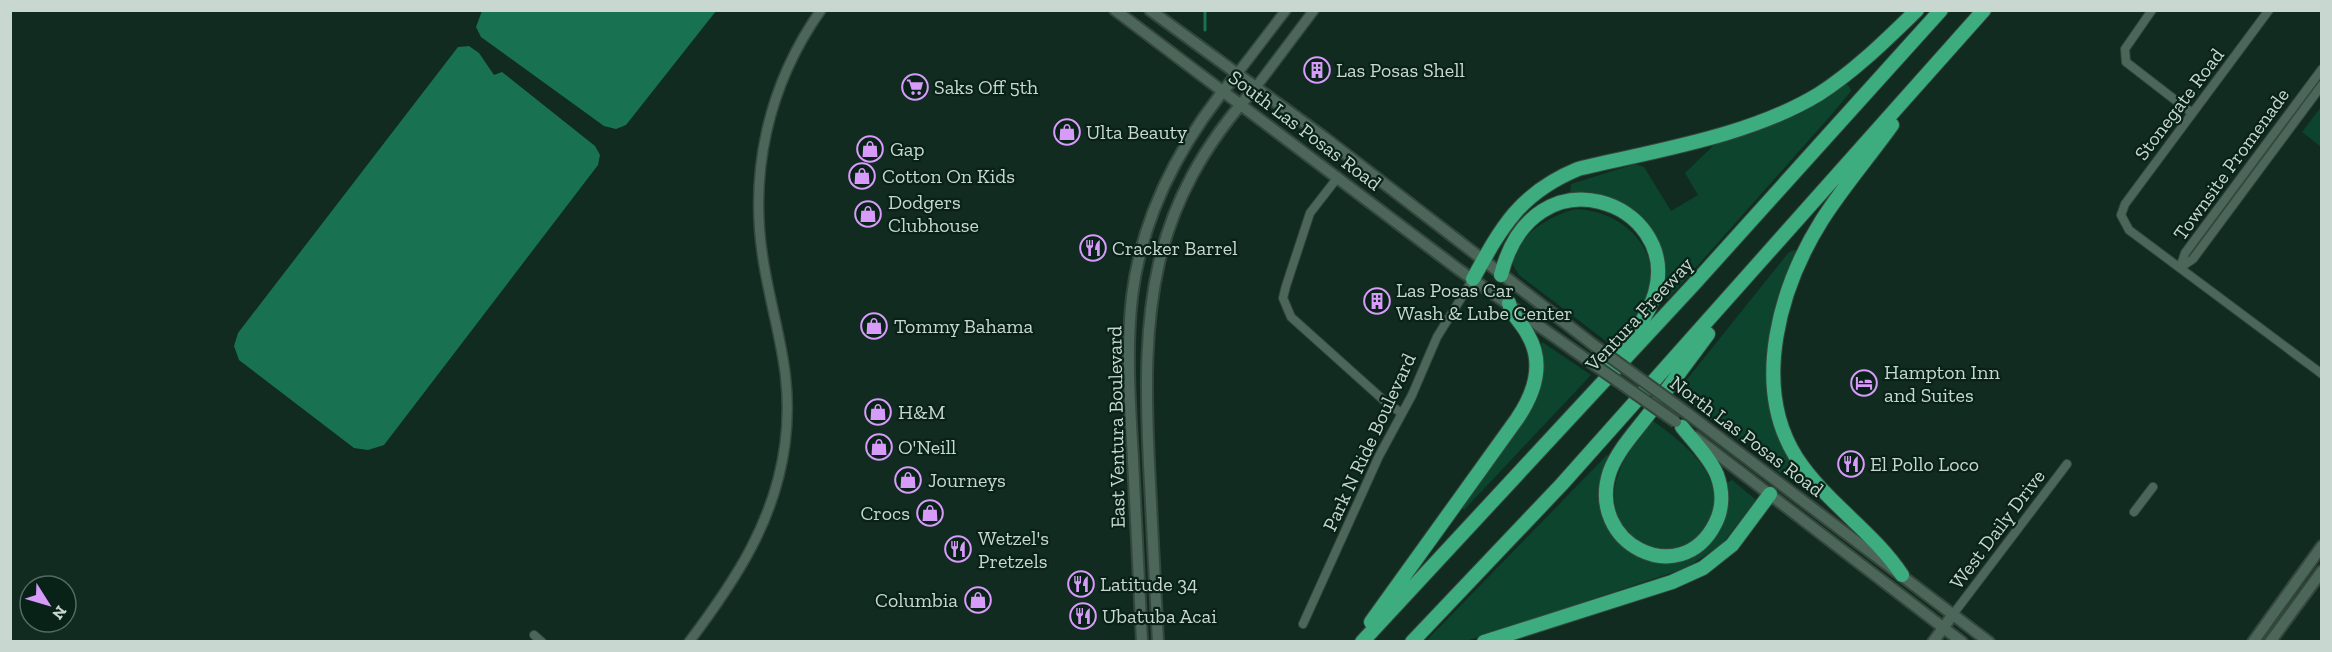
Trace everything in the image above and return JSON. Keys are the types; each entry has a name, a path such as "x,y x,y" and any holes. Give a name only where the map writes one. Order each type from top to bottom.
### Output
{"highway":[{"path":"1473,279 1491,245 1524,202 1552,180 1578,169 1754,124 1800,104 1833,84 1917,10"},
{"name":"Ventura Freeway","path":"1360,642 1709,268 1941,10"},
{"path":"1412,642 1562,484 1983,10"},
{"path":"1902,575 1797,458 1780,423 1772,383 1773,366 1780,320 1789,292 1821,222 1943,55"},
{"path":"1501,275 1509,251 1537,214 1547,207 1570,199 1598,200 1619,209 1638,224 1654,253 1657,278 1655,294 1648,309 1619,351 1545,443"},
{"path":"1679,425 1717,474 1722,496 1721,507 1712,531 1693,548 1671,556 1651,555 1624,540 1612,524 1606,493 1610,471 1618,455 1756,268"},
{"path":"1360,642 1404,573 1527,405 1536,379 1537,365 1530,337 1512,315 1509,303"},
{"path":"1484,642 1672,582 1703,568 1732,545 1775,488"}],"main road":[{"name":"South Las Posas Road","path":"1115,10 1473,279"},
{"name":"South Las Posas Road","path":"1150,10 1398,193 1483,260"},
{"name":"East Ventura Boulevard","path":"1142,642 1129,369 1133,295 1149,225 1162,191 1197,124 1237,74"},
{"name":"East Ventura Boulevard","path":"1158,642 1146,400 1146,340 1152,293 1161,251 1184,190 1212,140 1256,87"},
{"name":"North Las Posas Road","path":"1483,260 1687,413 1962,642"},
{"name":"North Las Posas Road","path":"1473,279 1679,425 1902,575 1989,642"},
{"path":"2261,640 2322,546"},
{"path":"2261,640 2322,571"},
{"path":"1933,642 1953,614"}],"street":[{"path":"689,642 730,586 751,552 771,503 782,462 787,418 786,369 760,239 759,182 766,131 781,82 800,43 821,10"},
{"path":"1237,74 1286,10"},
{"path":"1256,87 1314,10"},
{"path":"2152,10 2125,49 2126,62 2192,113"},
{"name":"Stonegate Road","path":"2180,267 2129,230 2122,220 2125,204 2269,10"},
{"name":"Townsite Promenade","path":"2180,267 2185,253 2322,69"},
{"name":"Townsite Promenade","path":"2180,267 2193,259 2322,85"},
{"path":"1338,177 1310,213 1283,298 1286,308 1305,330 1389,405 1402,412"},
{"path":"2180,267 2322,374"},
{"name":"Park N Ride Boulevard","path":"1303,624 1379,456 1437,338 1473,279"},
{"name":"West Daily Drive","path":"1953,614 2067,464"},
{"path":"2134,512 2153,487"},
{"path":"534,635 543,642"}],"shaded area":[{"path":"482,10 716,11 626,125 616,129 604,126 481,37 476,27"},
{"path":"469,46 479,53 494,75 502,72 595,146 600,155 598,165 384,445 368,450 354,448 239,360 234,346 238,333 458,47"},
{"path":"1844,83 1851,91 1668,299 1659,294 1643,223 1570,196 1571,184 1635,164 1644,167 1671,211 1698,195 1685,173 1716,143 1802,112"},
{"path":"2321,107 2321,147 2302,132"},
{"path":"1576,209 1594,211 1625,226 1645,250 1650,266 1651,283 1646,301 1636,320 1615,348 1519,275 1513,265 1519,245 1536,228 1556,216"},
{"path":"1795,250 1798,252 1768,360 1769,398 1784,445 1814,490 1811,494 1772,467 1753,446 1734,437 1676,393 1789,252"},
{"path":"1542,342 1591,375 1464,510 1461,507 1510,439"},
{"path":"1653,421 1693,454 1711,481 1714,496 1712,512 1704,529 1687,544 1671,550 1655,549 1636,540 1619,519 1615,505 1618,475 1633,446"},
{"path":"1607,455 1612,459 1606,517 1610,531 1628,550 1652,561 1675,560 1701,549 1714,538 1725,521 1728,502 1727,483 1732,480 1756,500 1722,544 1686,568 1466,641 1425,642"}],"waterway":[{"path":"1205,10 1205,30"}],"place":[{"name":"Las Posas Shell","path":"1317,70"},
{"name":"Saks Off 5th","path":"915,87"},
{"name":"Ulta Beauty","path":"1067,132"},
{"name":"Gap","path":"870,149"},
{"name":"Cotton On Kids","path":"862,176"},
{"name":"Dodgers Clubhouse","path":"868,214"},
{"name":"Cracker Barrel","path":"1093,248"},
{"name":"Las Posas Car Wash & Lube Center","path":"1377,301"},
{"name":"Tommy Bahama","path":"874,326"},
{"name":"Hampton Inn and Suites","path":"1864,383"},
{"name":"H&M","path":"878,412"},
{"name":"O'Neill","path":"879,447"},
{"name":"El Pollo Loco","path":"1851,464"},
{"name":"Journeys","path":"908,480"},
{"name":"Crocs","path":"930,513"},
{"name":"Wetzel's Pretzels","path":"958,549"},
{"name":"Latitude 34","path":"1081,584"},
{"name":"Columbia","path":"978,600"},
{"name":"Ubatuba Acai","path":"1083,616"}]}
